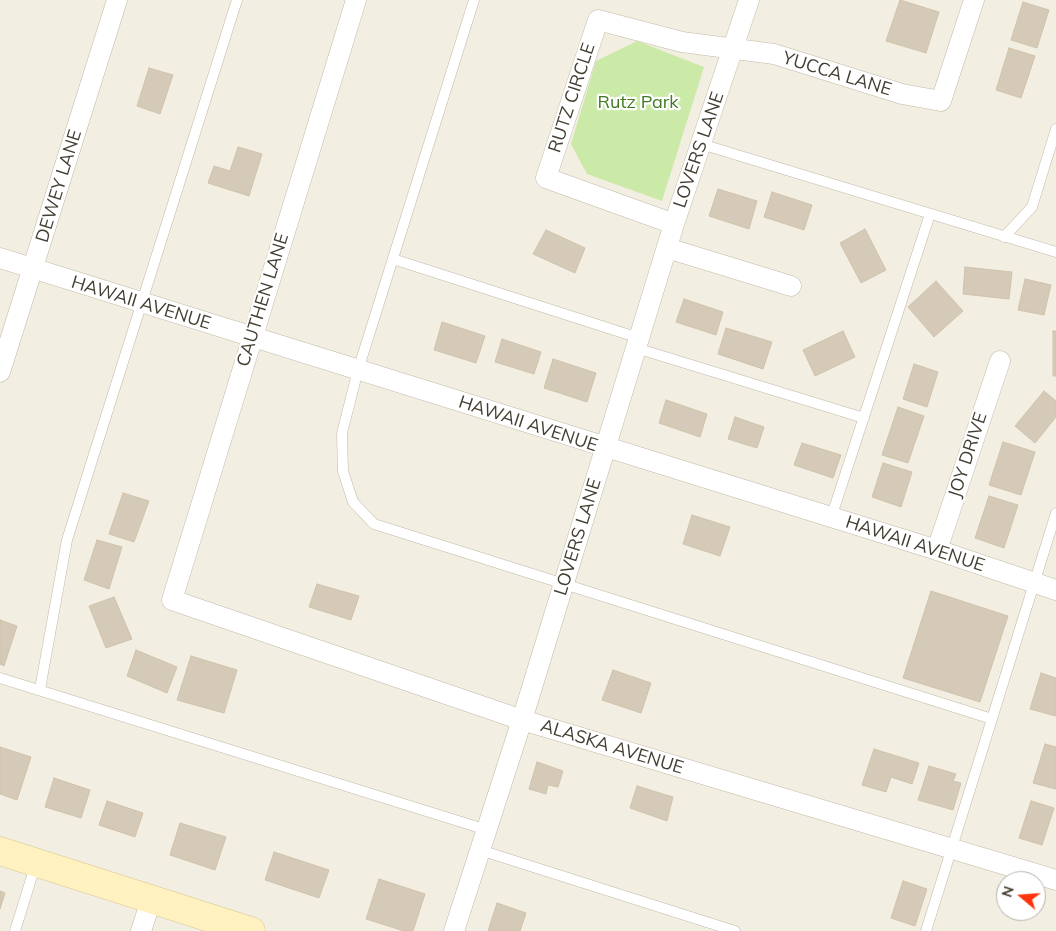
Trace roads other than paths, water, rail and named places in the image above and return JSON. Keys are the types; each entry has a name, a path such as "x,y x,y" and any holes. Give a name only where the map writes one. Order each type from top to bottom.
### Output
{"main road":[{"path":"0,851 251,931"}],"street":[{"name":"DEWEY LANE","path":"0,372 117,0"},
{"name":"CAUTHEN LANE","path":"172,600 251,336 356,0"},
{"name":"LOVERS LANE","path":"454,931 522,720 674,224 748,0"},
{"name":"YUCCA LANE","path":"733,48 774,54 902,94 941,101 974,0"},
{"name":"RUTZ CIRCLE","path":"674,224 546,178 598,20 682,42 733,48"},
{"path":"667,248 791,286"},
{"name":"HAWAII AVENUE","path":"0,258 33,270 937,550 1056,590"},
{"name":"JOY DRIVE","path":"937,550 1000,361"},
{"name":"ALASKA AVENUE","path":"172,600 522,720 1056,880"},
{"path":"141,931 151,900"}],"lane":[{"path":"40,688 67,540 238,0"},
{"path":"474,0 358,370 342,433 343,472 352,502 374,524 563,586 992,719"},
{"path":"1004,237 1032,207 1056,129"},
{"path":"701,144 1056,252"},
{"path":"831,518 930,214"},
{"path":"393,259 864,418"},
{"path":"926,931 1056,513"},
{"path":"0,678 40,688 487,830"},
{"path":"480,850 735,931"},
{"path":"15,931 36,863"}],"park label":[{"name":"Rutz Park","path":"638,103"}]}
